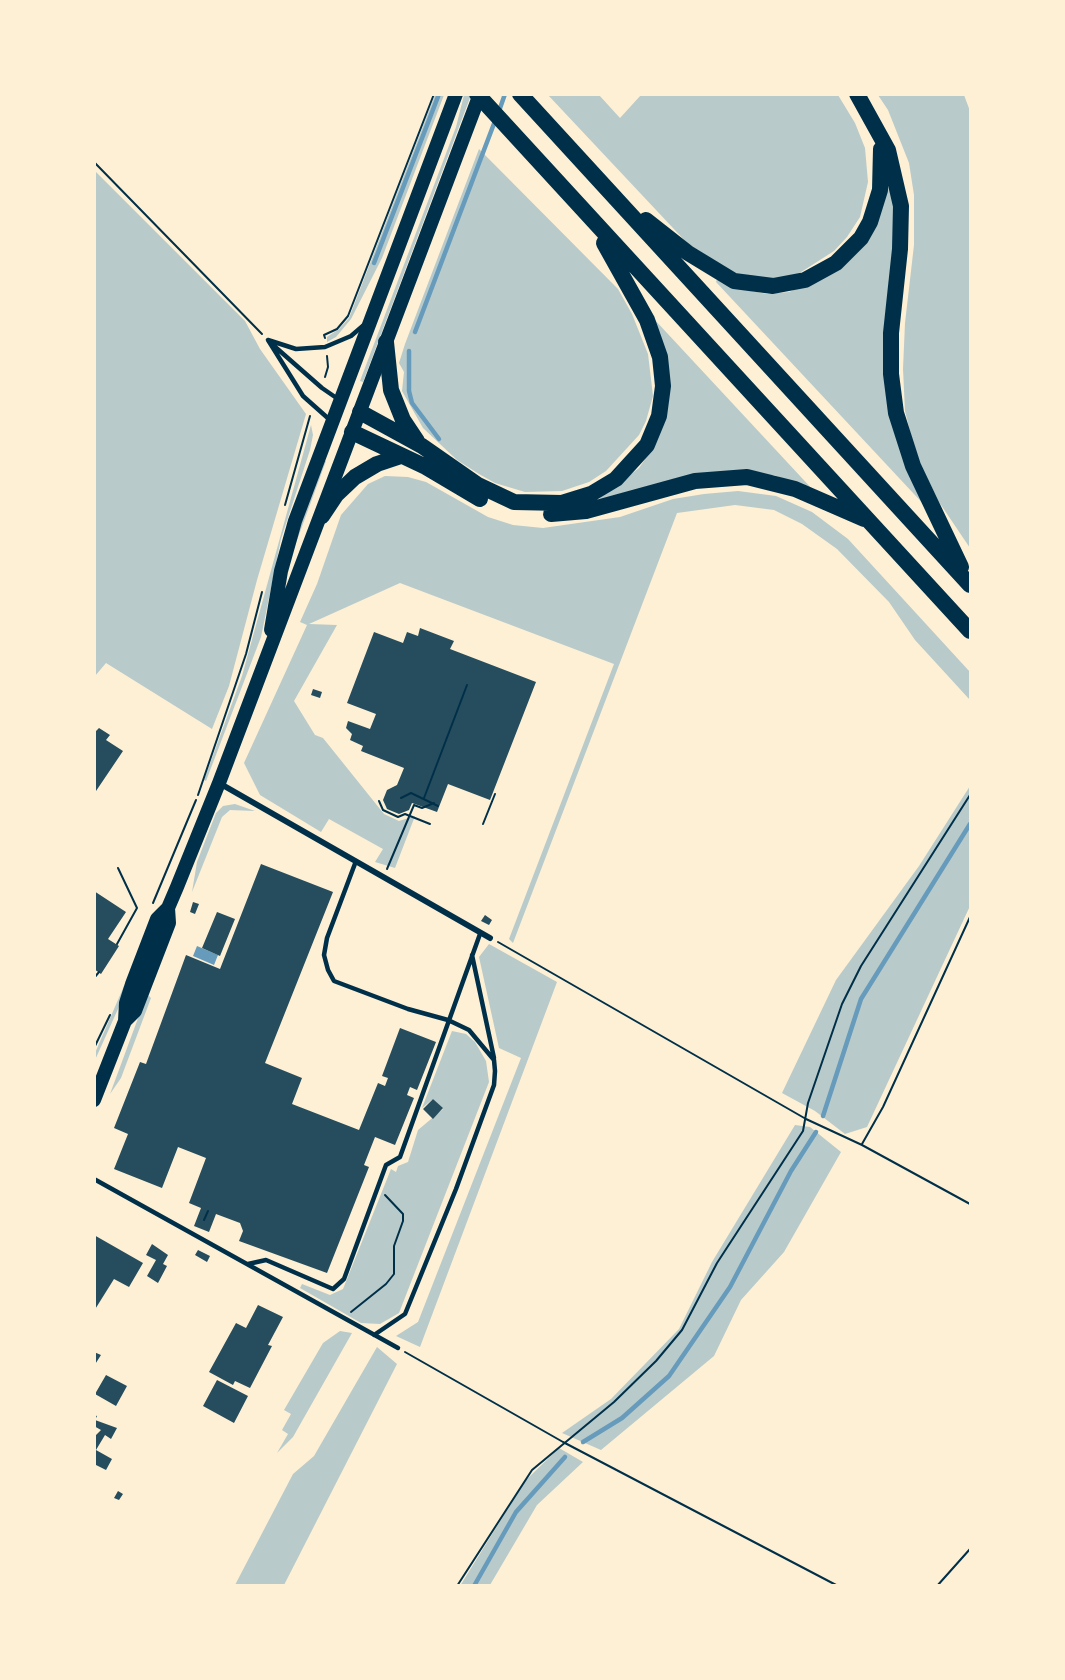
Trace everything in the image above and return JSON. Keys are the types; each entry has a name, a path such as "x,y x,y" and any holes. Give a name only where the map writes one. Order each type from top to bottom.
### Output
{"highway":[{"path":"479,94 970,631"},
{"path":"520,94 970,585"},
{"path":"857,94 878,130 894,170 902,206 890,344 896,413 913,466 970,585"},
{"path":"606,188 688,254 716,272 753,285 790,284 805,280 836,263 861,238 870,222 882,171 878,130"},
{"path":"360,412 422,446 492,494 530,504 562,503 591,494 616,479 638,457 654,431 663,386 660,357 637,300 589,216"},
{"path":"386,342 387,375 394,398 403,420 422,446"},
{"path":"352,432 402,456 488,503 529,513 586,511 686,483 747,477 795,489 873,524"},
{"path":"322,516 336,495 355,477 377,464 402,456"}],"main road":[{"path":"267,656 287,546 456,94"},
{"path":"94,1100 125,1021 126,1003 132,984 158,919 168,908 219,783 322,516 479,94"},
{"path":"340,400 360,412"},
{"path":"332,422 352,432"}],"street":[{"path":"219,783 490,938"}],"lane":[{"path":"268,340 296,349 325,347 351,336 372,317"},
{"path":"268,340 322,388 340,400"},
{"path":"268,340 303,396 332,422"},
{"path":"356,861 327,938 324,955 334,981 408,1009 448,1020 469,1030 494,1060"},
{"path":"248,1264 267,1260 333,1289 344,1279 386,1165 400,1157 480,934"},
{"path":"374,1335 405,1314 494,1085 494,1060 472,955"},
{"path":"94,1179 398,1348"}],"path":[{"path":"324,335 337,329 348,316 434,94"},
{"path":"94,162 268,340"},
{"path":"283,511 306,426"},
{"path":"151,908 198,794 246,654 263,588"},
{"path":"424,798 467,685"},
{"path":"401,798 411,793 438,806"},
{"path":"483,824 495,794"},
{"path":"457,1586 523,1480 563,1442 614,1402 656,1361 682,1330 717,1263 803,1131 808,1103 843,1004 861,966 970,795"},
{"path":"380,801 383,810 399,817 405,814 430,824"},
{"path":"383,877 414,805 422,808 434,803"},
{"path":"117,944 134,918 137,908 118,868"},
{"path":"862,1145 883,1107 970,917"},
{"path":"490,938 806,1119 862,1145 970,1204"},
{"path":"94,978 99,972"},
{"path":"94,1048 113,1009"},
{"path":"358,1304 386,1284 394,1274 394,1246 404,1221 403,1214 384,1194 388,1185"},
{"path":"204,1220 208,1211"},
{"path":"398,1348 563,1442 838,1586"},
{"path":"936,1586 970,1549"}],"shaded area":[{"path":"435,95 444,95 382,258 351,319 336,337 327,342 327,337 349,318"},
{"path":"464,95 471,95 363,382 360,381 456,127"},
{"path":"548,95 599,95 620,118 641,95 838,95 855,123 865,148 868,182 860,217 847,237 834,251 798,274 780,278 755,278 734,273 688,244"},
{"path":"878,95 964,95 970,111 970,548 939,502 916,455 905,411 903,369 905,323 914,245 914,195 909,163 888,110"},
{"path":"479,149 618,289 632,314 648,354 653,396 646,421 639,435 606,471 589,482 562,491 525,492 495,483 479,474 457,460 423,428 402,391 404,372 399,363 405,344"},
{"path":"888,168 896,205 886,363 928,509 716,282 717,279 742,289 767,294 789,292 835,272 866,243"},
{"path":"95,171 245,321 260,349 306,414 257,580 229,686 212,729 106,663 95,676"},
{"path":"654,319 814,491 774,475 591,505 639,468 652,449 664,423"},
{"path":"311,425 313,435 310,450 281,539 261,637 206,781 204,780 242,676"},
{"path":"322,460 326,461 285,573"},
{"path":"385,476 408,477 426,482 488,517 513,525 543,528 620,517 673,499 704,494 738,491 776,496 812,512 848,539 970,672 970,700 915,640 889,602 837,549 802,524 774,510 735,505 677,513 513,943 509,939 614,664 400,583 309,624 337,625 294,701 315,735 323,738 384,814 399,821 415,816 395,868 375,862 383,849 329,819 321,832 260,795 244,763 307,625 300,622 317,584 341,515 368,484"},
{"path":"970,786 970,906 867,1127 845,1134 815,1111 782,1093 836,980 919,866"},
{"path":"235,804 255,811 230,810 222,817 192,892 197,862 216,813 223,806"},
{"path":"489,944 557,982 420,1347 396,1336 418,1322 521,1058 499,1048 479,957"},
{"path":"124,986 127,986 95,1060 95,1053"},
{"path":"147,994 151,998 121,1078 110,1094"},
{"path":"452,1031 466,1034 475,1042 486,1061 489,1082 399,1313 380,1324 361,1323 300,1288 302,1284 330,1295 343,1289 391,1169 396,1172 398,1166 408,1162 418,1130 443,1109 433,1099 422,1108"},
{"path":"795,1125 810,1127 841,1152 784,1252 741,1300 714,1356 601,1450 562,1433 611,1399 679,1329 712,1262"},
{"path":"340,1331 352,1333 293,1437 277,1453 288,1434 282,1430 291,1414 284,1410 323,1343"},
{"path":"377,1347 397,1364 284,1585 235,1585 293,1474 314,1456"},
{"path":"559,1448 583,1462 537,1505 490,1585 460,1586 525,1481"}],"water":[{"path":"197,946 218,955 214,965 193,956"}],"building":[{"path":"420,628 454,641 450,649 536,682 490,800 448,784 437,812 412,803 409,810 399,814 387,809 383,800 387,790 397,785 404,768 361,751 363,746 350,740 352,734 346,728 348,721 370,729 376,714 347,703 374,632 403,643 407,632 418,636"},
{"path":"313,689 322,692 320,698 311,695"},
{"path":"99,728 110,735 106,740 123,751 94,794 94,733"},
{"path":"261,864 333,892 265,1063 302,1078 292,1104 359,1130 378,1083 385,1086 388,1078 382,1076 400,1028 436,1042 417,1090 410,1087 407,1095 414,1098 395,1145 375,1137 364,1165 369,1167 327,1273 239,1241 243,1231 240,1223 216,1214 209,1232 194,1226 201,1208 189,1203 206,1158 178,1147 162,1188 114,1169 128,1134 114,1128 140,1062 146,1064 186,955 220,969"},
{"path":"94,891 126,912 108,939 119,946 101,974 94,969"},
{"path":"193,902 199,904 195,914 190,912"},
{"path":"217,912 235,919 220,956 202,948"},
{"path":"485,915 492,920 489,925 481,921"},
{"path":"433,1099 443,1108 433,1119 423,1109"},
{"path":"94,1235 143,1263 129,1287 114,1279 94,1311"},
{"path":"152,1244 168,1255 163,1264 167,1266 158,1283 147,1276 156,1260 146,1255"},
{"path":"198,1250 210,1256 207,1262 195,1255"},
{"path":"258,1305 283,1317 268,1345 272,1346 250,1388 235,1381 233,1385 209,1372 236,1323 246,1328"},
{"path":"94,1352 101,1355 94,1366"},
{"path":"106,1375 127,1386 116,1406 95,1394"},
{"path":"217,1380 248,1396 234,1423 203,1406"},
{"path":"94,1415 97,1416 95,1420 117,1428 111,1439 105,1435 96,1450 112,1459 106,1470 94,1464 94,1437 101,1430 94,1426"},
{"path":"118,1491 123,1494 119,1500 114,1498"}],"waterway":[{"path":"374,263 439,94"},
{"path":"499,111 505,94"},
{"path":"415,332 495,121"},
{"path":"409,351 409,391 412,403 439,439"},
{"path":"823,1116 861,999 970,824"},
{"path":"583,1442 622,1418 669,1376 730,1287 791,1171 816,1132"},
{"path":"474,1586 516,1512 565,1457"}]}
